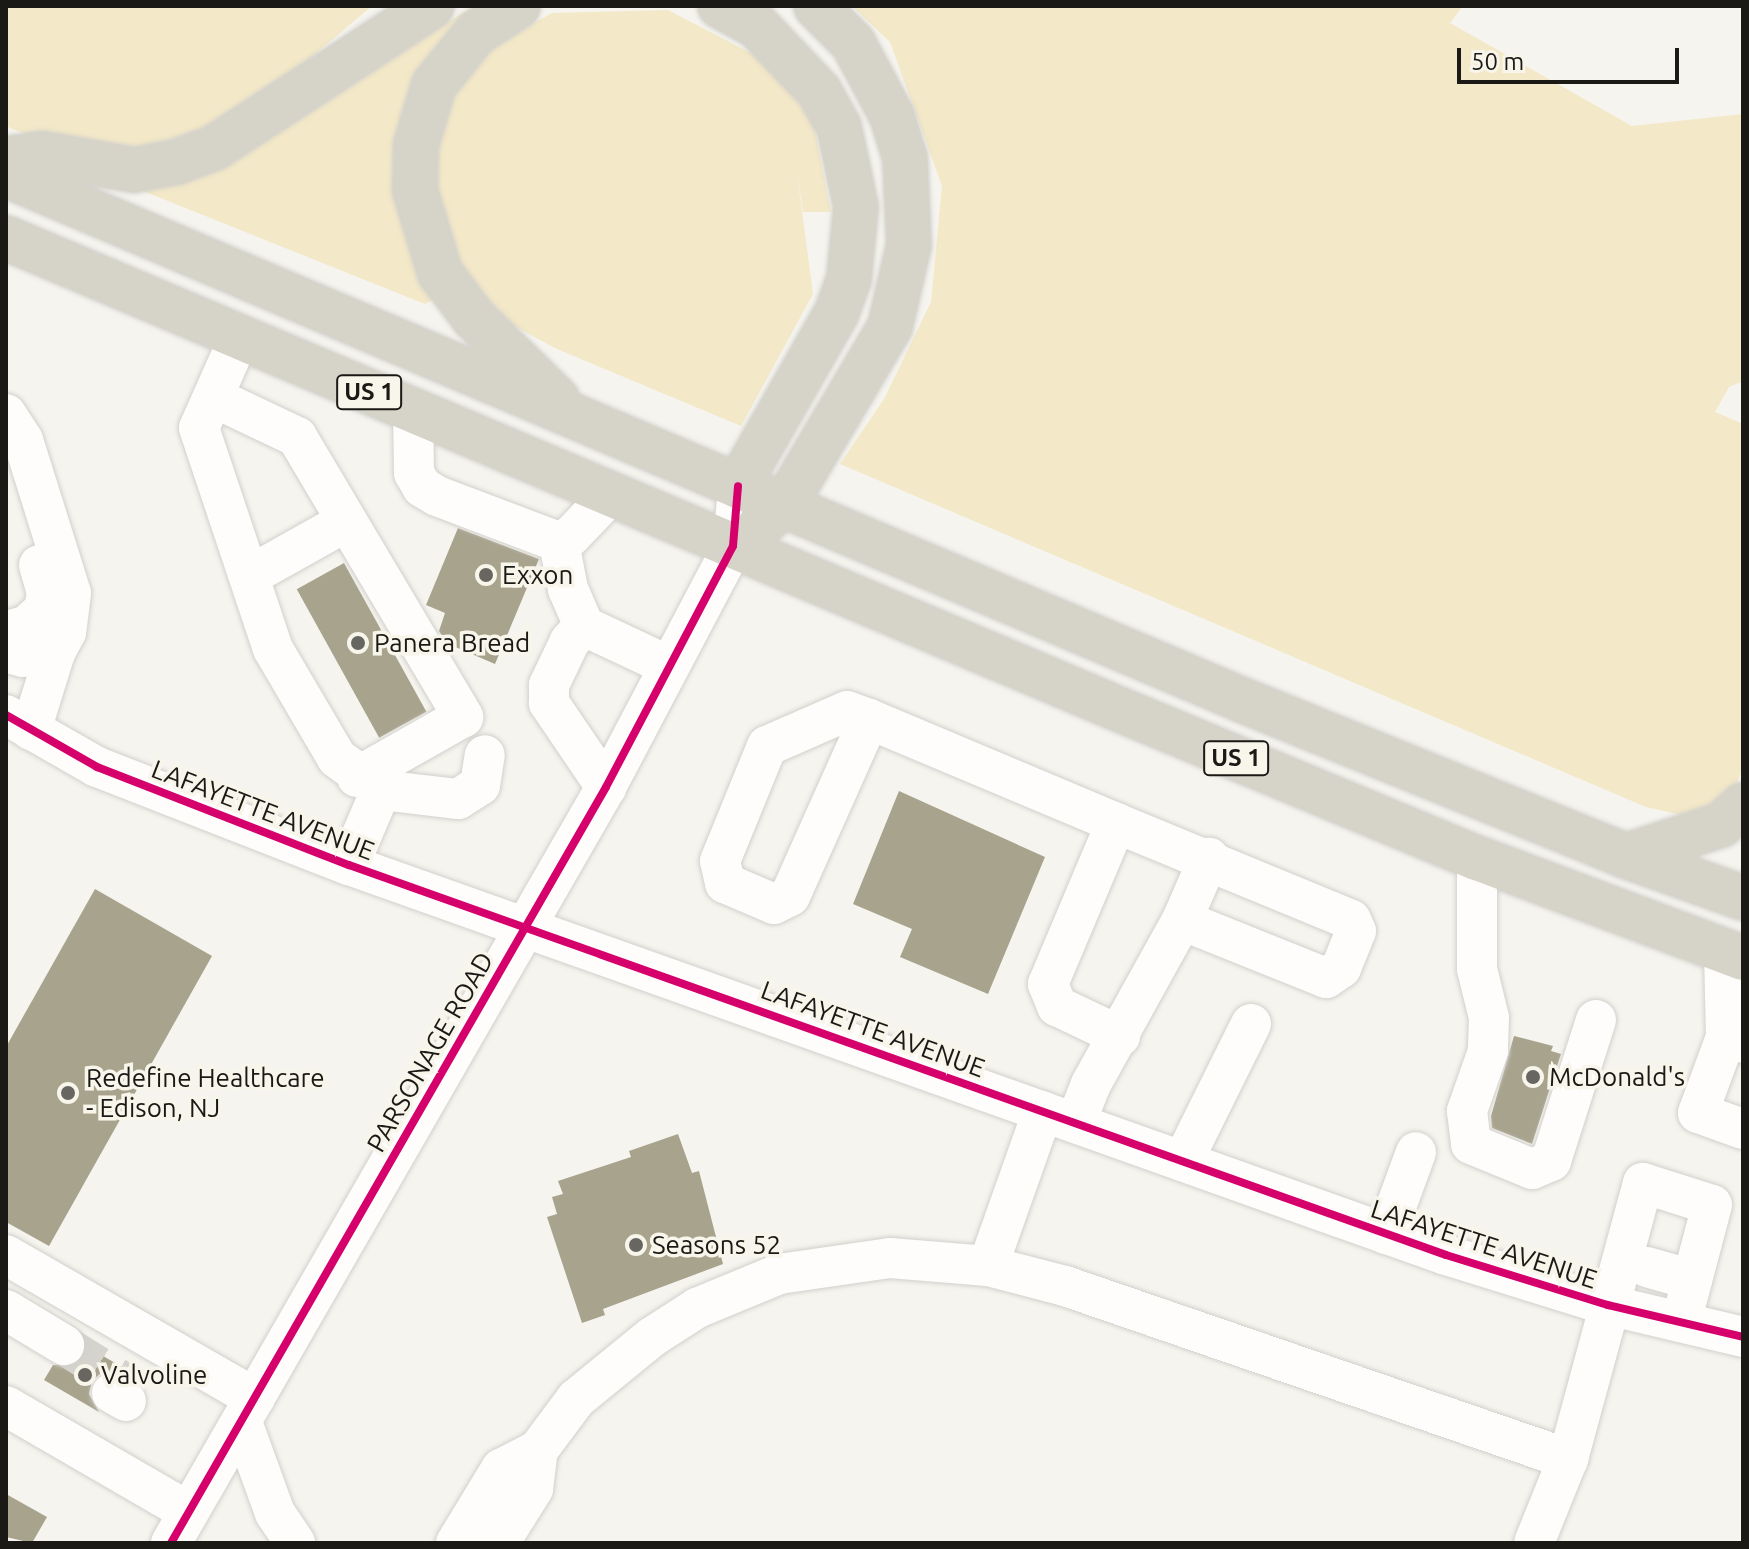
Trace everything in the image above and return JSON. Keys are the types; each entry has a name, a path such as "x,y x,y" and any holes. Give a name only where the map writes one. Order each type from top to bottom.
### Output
{"highway":[{"path":"6,159 43,154 134,170 176,162 214,148 432,6"},
{"path":"518,6 476,33 434,85 416,145 415,190 428,243 457,297 573,415"},
{"path":"720,6 757,26 819,91 839,127 856,207 849,279 836,314 738,486"},
{"path":"733,546 784,506 890,327 909,245 905,158 892,116 853,43 816,6"},
{"name":"US 1","path":"6,175 784,506 1626,856 1743,898"},
{"name":"US 1","path":"6,238 1477,858 1733,954"},
{"path":"1626,856 1721,825 1743,805"}],"street":[{"path":"239,338 215,398 199,428 277,657 337,758 369,784 443,802 458,799 480,785 485,755"},
{"path":"215,398 297,437 463,717 369,784 349,865"},
{"path":"413,410 414,473 422,487 559,542 571,536 611,494"},
{"path":"6,414 23,440 71,593 66,632 19,722"},
{"path":"6,453 47,593 44,610 33,622 6,631"},
{"name":"PARSONAGE ROAD","path":"180,1527 606,787 733,546 738,486"},
{"path":"249,576 347,521"},
{"path":"559,542 568,589 584,626 669,666"},
{"path":"584,626 570,641 549,685 549,703 606,787"},
{"path":"6,652 23,657 55,653"},
{"path":"869,719 790,896 774,904 725,883 720,861 767,746 847,711 869,719 1116,823 1209,858 1351,920 1356,931 1341,968 1333,977 1317,977 1182,920"},
{"name":"LAFAYETTE AVENUE","path":"19,722 97,767 349,865 1386,1234 1608,1305 1743,1337"},
{"path":"1116,823 1048,984 1061,1009 1120,1036"},
{"path":"988,1266 1060,1116 1091,1084 1120,1036 1182,920 1209,858"},
{"path":"1477,858 1477,969 1488,1029 1488,1051 1467,1111 1471,1144 1532,1169 1551,1161 1596,1020"},
{"path":"1733,954 1734,1040 1698,1113 1743,1129"},
{"path":"1183,1161 1251,1024"},
{"path":"1386,1234 1416,1152"},
{"path":"1534,1543 1568,1459 1643,1183 1712,1205 1681,1322"},
{"path":"6,1255 248,1410 275,1513 295,1543"},
{"path":"467,1540 533,1489 538,1450 576,1399 652,1337 729,1294 779,1274 840,1262 890,1258 988,1266 1065,1286 1568,1459"},
{"path":"1647,1267 1692,1280"},
{"path":"6,1310 60,1352 6,1329"},
{"path":"6,1406 180,1527"}],"shaded area":[{"path":"6,6 372,6 289,76 218,124 117,157 41,141 6,126"},
{"path":"852,6 1463,6 1450,23 1632,126 1743,114 1743,381 1729,387 1715,412 1743,424 1743,767 1734,792 1703,820 1646,807 840,464 884,399 931,302 942,186 890,42"},
{"path":"472,7 477,11 422,72 434,299 425,304 143,191 227,160"},
{"path":"668,10 770,63 813,121 831,212 803,212 796,166 813,294 741,426 557,349 514,326 485,302 453,257 429,171 445,99 491,47 552,13"}],"building":[{"name":"Exxon","path":"458,528 539,559 495,664 446,643 439,631 445,613 426,605"},
{"name":"Panera Bread","path":"344,563 426,712 379,738 297,589"},
{"path":"899,791 1045,857 988,994 900,957 912,929 853,904"},
{"path":"95,889 212,956 49,1246 6,1222 6,1047"},
{"name":"McDonald's","path":"1514,1036 1553,1046 1551,1051 1561,1054 1532,1144 1492,1128 1491,1116"},
{"name":"Seasons 52","path":"678,1134 692,1173 699,1171 723,1264 603,1309 605,1315 582,1323 547,1217 557,1214 552,1197 563,1194 558,1181 631,1157 629,1151"},
{"path":"87,1347 126,1369 101,1373 92,1381 89,1394 99,1412 44,1380 53,1365 76,1365"},
{"path":"6,1494 47,1517 32,1543 6,1537"}],"tunnel":[{"path":"64,1345 120,1380"}],"cycle path":[{"path":"171,1543 606,787 733,546 738,486"},
{"path":"6,715 97,767 349,865 1446,1255 1608,1305 1743,1337"}],"place":[{"name":"Exxon","path":"486,575"},
{"name":"Panera Bread","path":"358,643"},
{"name":"McDonald's","path":"1533,1077"},
{"name":"Redefine Healthcare - Edison, NJ","path":"68,1093"},
{"name":"Seasons 52","path":"636,1245"},
{"name":"Valvoline","path":"85,1375"}]}
